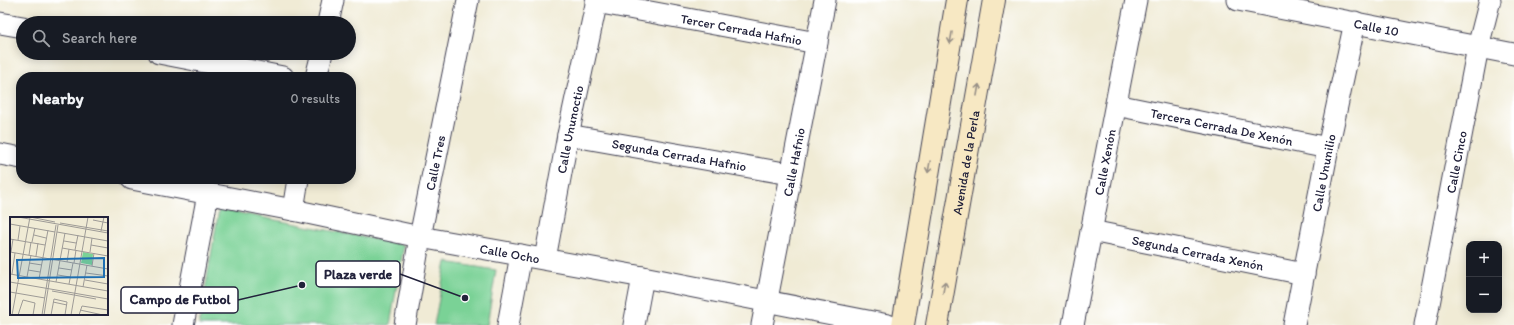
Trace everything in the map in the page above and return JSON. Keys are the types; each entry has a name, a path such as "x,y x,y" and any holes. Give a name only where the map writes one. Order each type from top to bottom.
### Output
{"street":[{"path":"330,16 333,0"},
{"name":"Calle Tres","path":"405,325 420,236 468,0"},
{"name":"Calle Hafnio","path":"762,325 790,174 825,0"},
{"path":"903,325 957,0"},
{"name":"Avenida de la Perla","path":"937,325 994,0"},
{"name":"Calle Xenón","path":"1073,325 1136,0"},
{"name":"Calle 10","path":"1238,0 1514,54"},
{"name":"Calle Cinco","path":"1425,325 1478,46 1490,0"},
{"name":"Tercer Cerrada Hafnio","path":"597,1 817,43"},
{"name":"Calle Ununoctio","path":"545,259 568,134 597,1"},
{"path":"0,22 16,25"},
{"name":"Calle Ununilio","path":"1294,325 1328,148 1355,22"},
{"path":"195,60 257,72"},
{"path":"317,72 320,60"},
{"name":"Tercera Cerrada De Xenón","path":"1116,105 1328,148"},
{"name":"Segunda Cerrada Hafnio","path":"568,134 790,174"},
{"path":"0,154 16,157"},
{"name":"Calle Ocho","path":"157,184 420,236 643,277 888,325"},
{"path":"293,210 297,184"},
{"path":"183,325 208,194"},
{"name":"Segunda Cerrada Xenón","path":"1091,231 1304,274"},
{"path":"508,325 521,255"},
{"path":"634,325 643,277"}],"green space":[{"path":"219,209 404,245 390,325 199,325"},
{"path":"446,262 496,270 487,325 434,325"}],"place":[{"name":"Campo de Futbol","path":"302,285"},
{"name":"Plaza verde","path":"465,298"}]}
